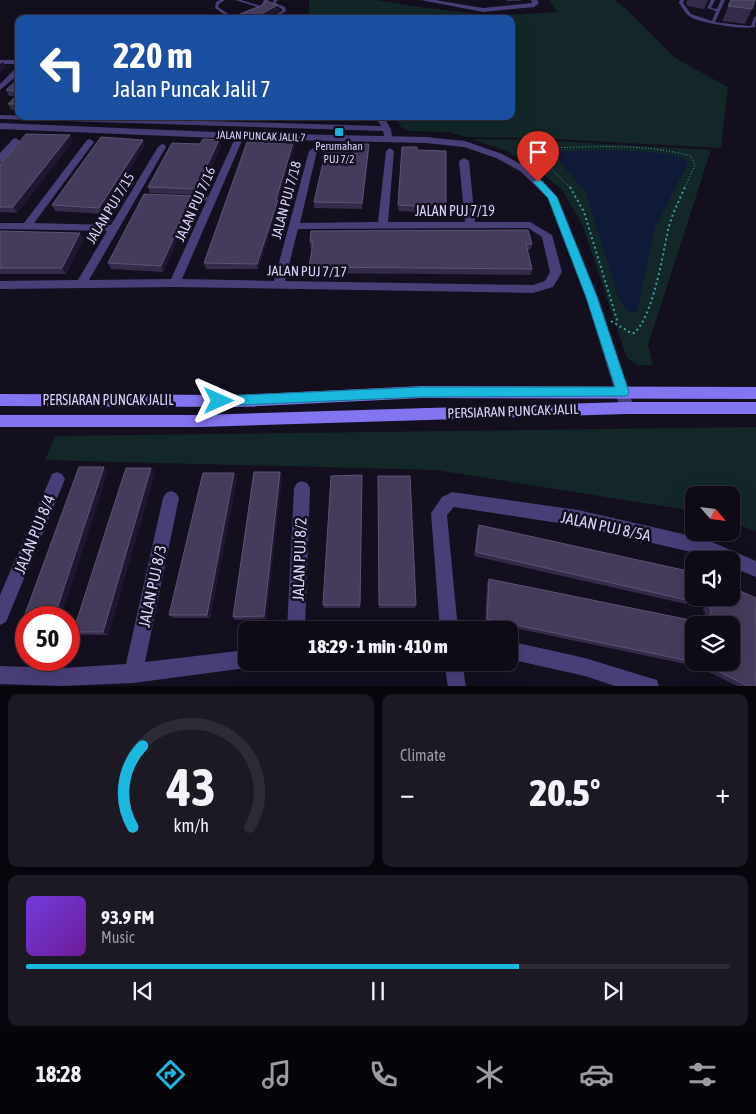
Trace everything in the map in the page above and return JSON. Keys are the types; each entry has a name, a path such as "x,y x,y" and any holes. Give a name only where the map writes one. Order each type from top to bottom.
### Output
{"main road":[{"name":"PERSIARAN PUNCAK JALIL","path":"0,400 239,401 422,392 756,393"},
{"name":"PERSIARAN PUNCAK JALIL","path":"0,420 200,421 627,408 756,408"}],"street":[{"path":"424,0 483,10 534,5 536,3 534,0"},
{"path":"496,0 504,9"},
{"path":"0,62 15,62"},
{"path":"3,85 15,74"},
{"path":"0,117 15,117"},
{"path":"160,120 388,140"},
{"path":"380,120 388,140 383,225"},
{"name":"JALAN PUNCAK JALIL 7","path":"0,126 388,140 465,144 483,150 523,169 552,197 592,297 627,408"},
{"name":"JALAN PUJ 7/16","path":"175,283 240,136"},
{"path":"0,159 16,140"},
{"path":"27,226 90,142"},
{"name":"JALAN PUJ 7/15","path":"81,284 114,228 138,196 162,147"},
{"name":"JALAN PUJ 7/18","path":"278,286 292,226 313,151"},
{"path":"464,161 470,224"},
{"name":"JALAN PUJ 7/19","path":"292,226 530,225 547,235 556,272 549,284 533,288"},
{"path":"0,226 114,228"},
{"name":"JALAN PUJ 7/17","path":"0,285 175,283 278,286 533,288"},
{"name":"JALAN PUJ 8/4","path":"0,616 57,478"},
{"name":"JALAN PUJ 8/2","path":"296,621 302,488"},
{"name":"JALAN PUJ 8/3","path":"133,674 170,498"},
{"name":"JALAN PUJ 8/5A","path":"448,621 439,513 447,502 452,499 578,518 705,547 756,569"},
{"path":"518,652 585,667 650,686"},
{"path":"0,675 40,678 133,674 238,660"},
{"path":"454,671 457,686"}],"lane":[{"path":"223,0 217,3 216,7 229,15"},
{"path":"237,0 264,3 275,2 284,8 284,11 277,15"},
{"path":"682,0 680,3 691,16 713,22 743,28 753,27 756,17"},
{"path":"713,0 709,8 718,11"},
{"path":"713,22 723,0"},
{"path":"240,15 264,3"},
{"path":"183,198 212,199"}],"path":[{"path":"625,147 677,152 690,156 694,160 695,165 676,206 667,234 664,256 656,286 640,328 631,333 618,323 584,212 572,190 544,162 540,153 545,148 625,147"}],"green space":[{"path":"309,0 376,0 486,15 309,15"},
{"path":"549,0 614,0 626,9 675,58 728,87 721,148 533,138 465,137 449,132 408,131 401,127 396,120 515,120 515,15 510,15 557,12"},
{"path":"472,139 536,140 711,150 648,345 653,365 638,365 627,358 583,226 562,190 532,165 504,150"},
{"path":"756,427 756,531 740,526 740,486 685,486 685,510 436,470 45,460 55,436"}],"water":[{"path":"609,150 645,152 677,157 689,161 655,228 637,311 631,314 619,300 586,193 560,162 558,155 562,151"}],"building":[{"path":"731,0 755,0 752,9 728,6"},
{"path":"266,1 278,5 259,15 240,14 263,5"},
{"path":"15,82 15,91 6,90"},
{"path":"15,97 15,104 8,104"},
{"path":"26,134 70,135 13,207 0,207 0,164"},
{"path":"101,137 143,140 99,208 52,205"},
{"path":"203,139 219,140 196,189 148,187 172,143 200,144"},
{"path":"276,139 294,139 276,200 278,200 257,264 204,263 247,142 274,143"},
{"path":"355,144 369,144 362,203 314,202 327,145 355,146"},
{"path":"402,147 417,147 417,150 446,151 446,204 415,203 415,206 398,205"},
{"path":"144,194 193,196 161,266 108,263"},
{"path":"528,230 532,244 526,244 532,269 309,267 313,242 310,242 311,231"},
{"path":"0,231 80,233 62,268 0,268"},
{"path":"79,467 104,467 58,606 28,606"},
{"path":"126,468 151,468 103,632 80,632 80,610"},
{"path":"254,472 280,472 264,616 233,617"},
{"path":"203,473 234,473 207,615 169,615"},
{"path":"362,475 360,605 323,605 331,476"},
{"path":"378,476 410,476 416,605 379,605"},
{"path":"479,525 685,570 685,600 476,552"},
{"path":"489,579 685,619 685,660 518,625 518,621 487,619"},
{"path":"740,591 756,598 756,686 748,686 717,671 740,671 740,616 710,616 711,609 709,606 740,606"}],"place":[{"name":"Perumahan PUJ 7/2","path":"339,132"}],"route":[{"path":"219,401 422,392 623,392 592,297 552,197 538,182"}]}
